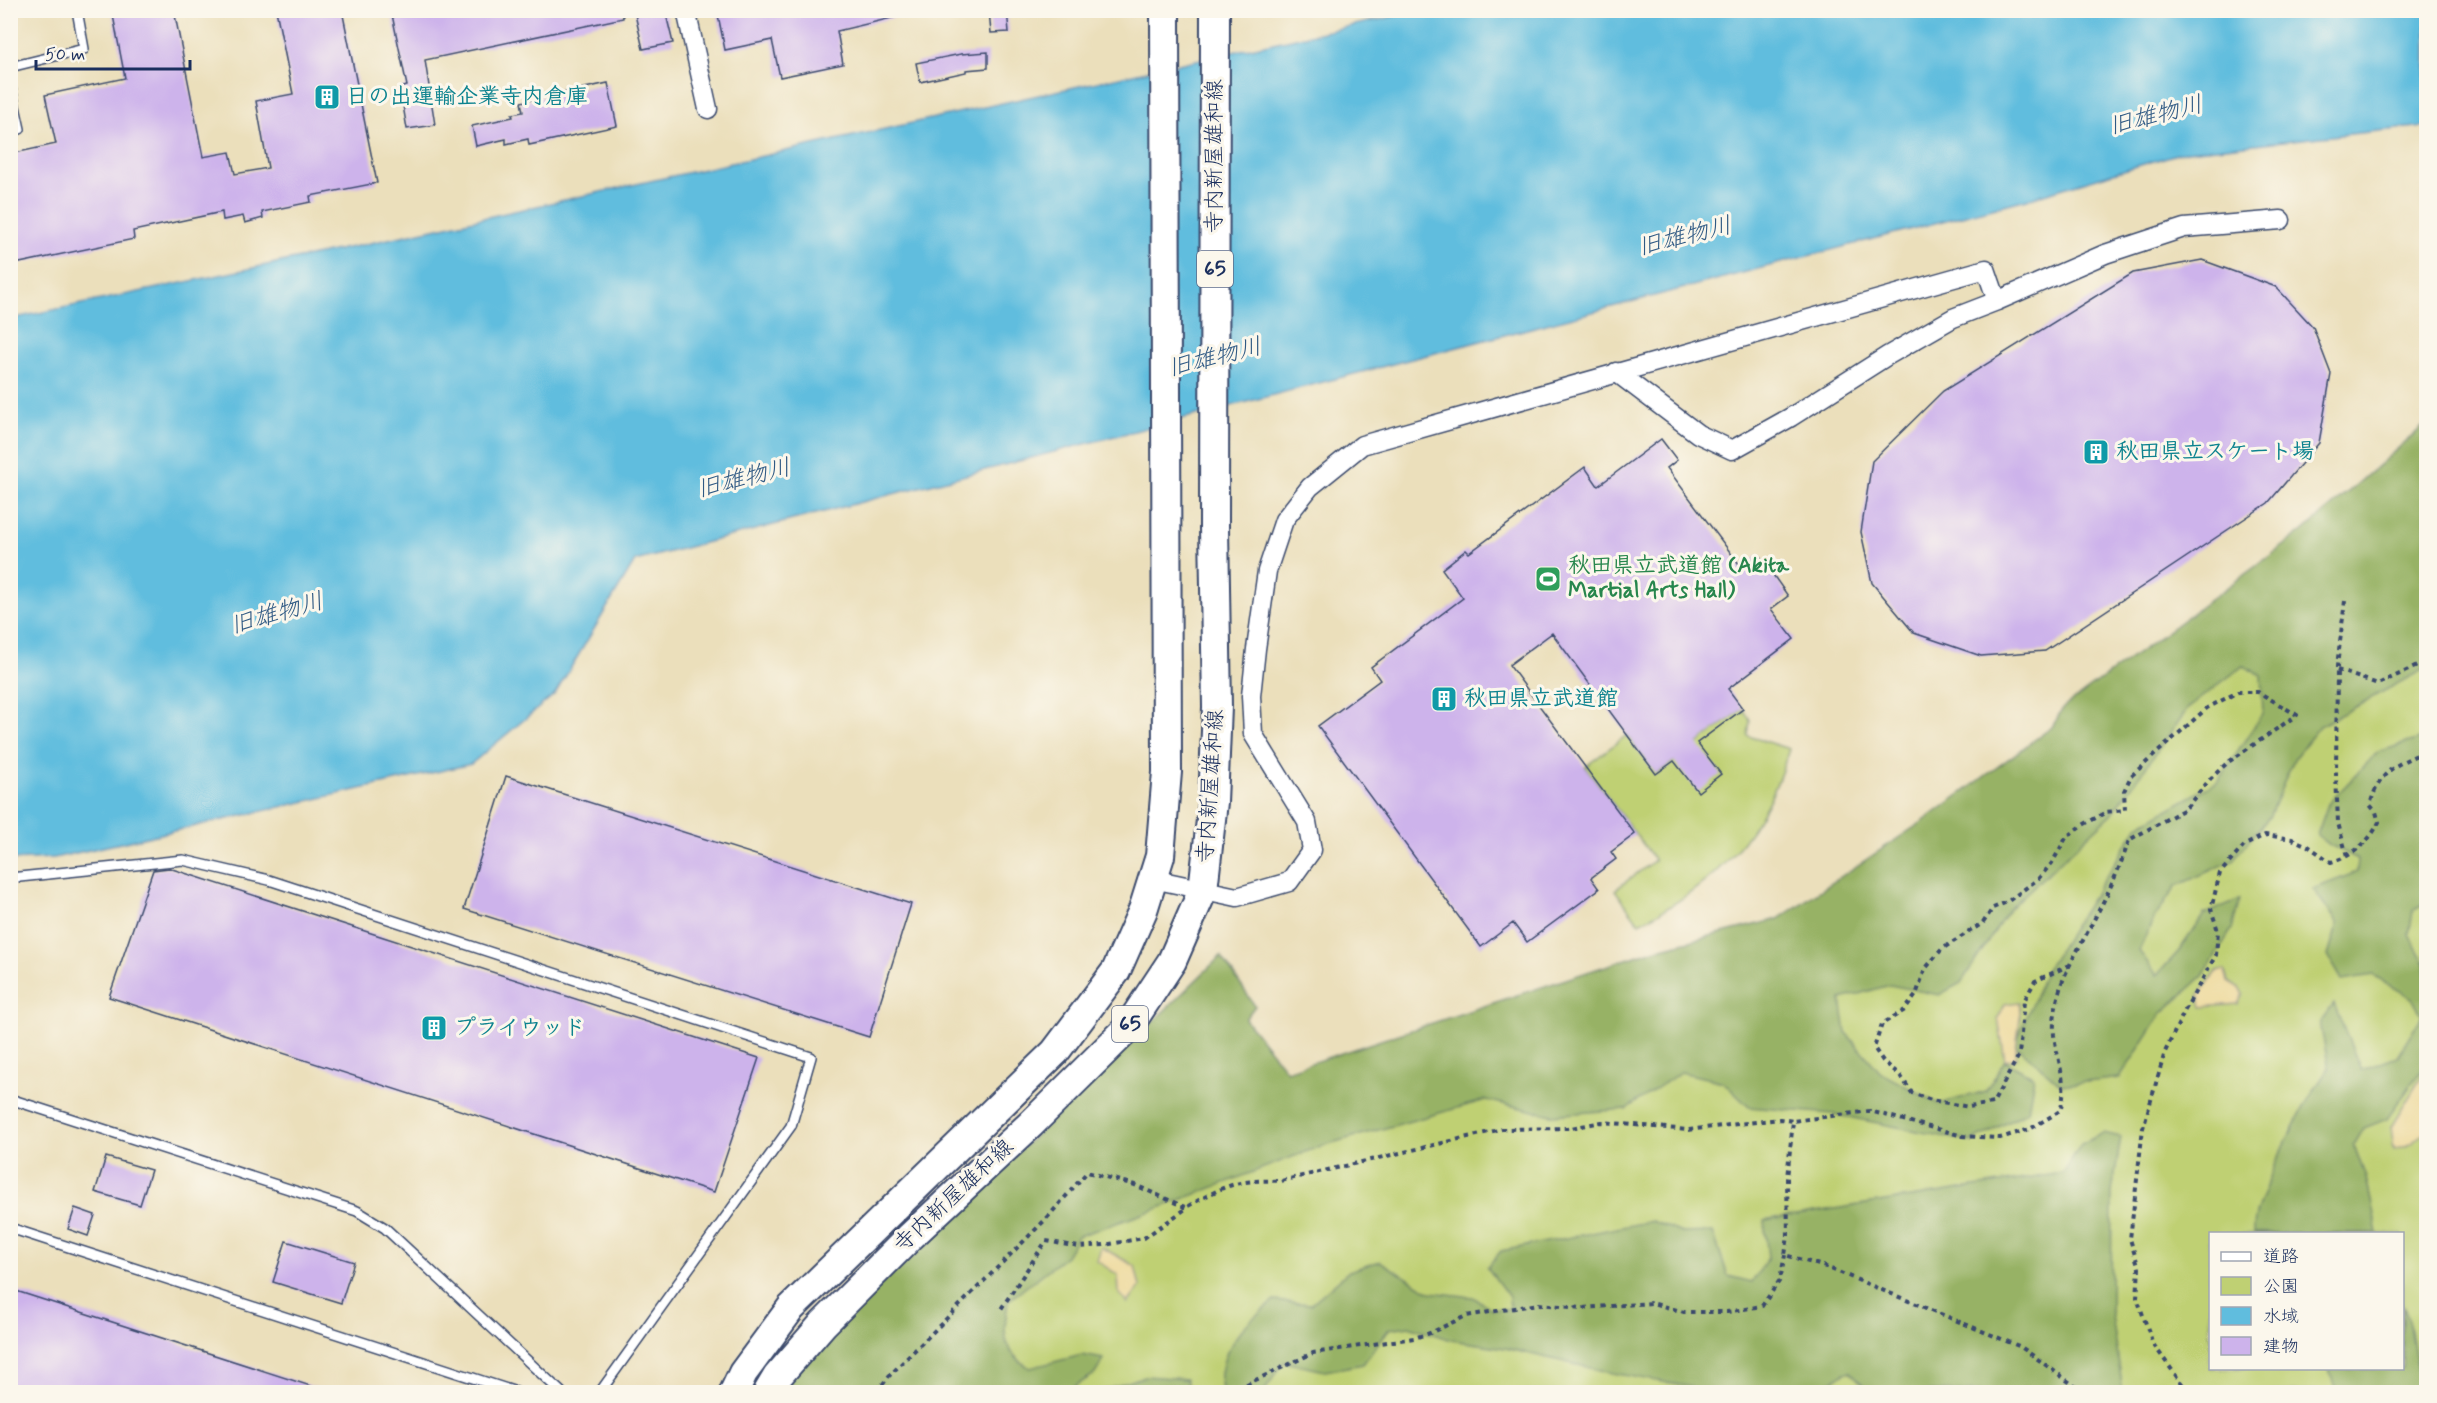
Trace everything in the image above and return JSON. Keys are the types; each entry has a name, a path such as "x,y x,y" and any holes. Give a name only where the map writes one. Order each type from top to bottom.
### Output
{"main road":[{"name":"寺内新屋雄和線","path":"768,1392 777,1377 855,1292 1127,1029 1172,961 1203,890 1213,802 1216,707 1215,10"},
{"name":"寺内新屋雄和線","path":"734,1392 742,1373 791,1308 1055,1052 1116,971 1143,910 1153,879 1160,856 1167,772 1164,528 1165,16"}],"street":[{"path":"686,10 708,109"},
{"path":"1616,372 1698,434 1732,450 1791,417 1887,356 1953,318 2105,254 2184,228 2281,220"},
{"path":"1153,879 1237,897 1289,882 1312,850 1307,822 1253,734 1251,696 1267,571 1284,520 1310,487 1362,445 1986,269 1997,301"}],"lane":[{"path":"10,67 84,49 77,10"},
{"path":"10,84 20,129 10,132"},
{"path":"10,878 183,860 269,880 811,1057 791,1126 600,1392"},
{"path":"10,1099 357,1211 384,1228 561,1392"},
{"path":"10,1228 516,1392"}],"path":[{"path":"2345,601 2337,670 2338,823 2347,856"},
{"path":"2337,670 2378,684 2427,662"},
{"path":"1188,1206 1226,1185 1254,1180 1281,1181 1502,1129 1571,1128 1602,1122 1688,1130 1780,1119 1793,1121 1869,1111 1963,1136 2000,1138 2030,1129 2060,1111 2063,1104 2063,1077 2054,1036 2054,1021 2060,988 2121,867 2129,840 2185,809 2227,763 2297,715 2258,692 2238,692 2207,708 2131,776 2124,791 2125,810 2106,812 2083,825 2066,838 2052,863 2038,879 2007,902 1993,908 1983,923 1942,949 1925,969 1917,994 1905,1010 1882,1024 1874,1048 1883,1061 1900,1075 1912,1093 1931,1100 1969,1107 1992,1103 2019,1055 2024,1001 2035,981 2070,965"},
{"path":"2188,1392 2154,1344 2137,1298 2139,1269 2130,1239 2143,1128 2165,1052 2185,1010 2216,955 2218,931 2211,909 2220,873 2245,845 2265,835 2292,839 2308,846 2331,862 2347,856 2373,836 2379,822 2376,812 2370,805 2375,788 2385,773 2397,764 2427,751"},
{"path":"1230,1392 1313,1353 1414,1338 1430,1334 1466,1316 1484,1312 1539,1304 1581,1308 1652,1304 1684,1312 1727,1312 1762,1306 1780,1280 1785,1255 1788,1236 1787,1178 1793,1121"},
{"path":"877,1392 889,1376 1047,1218 1087,1172 1135,1185 1187,1208 1144,1238 1079,1247 1046,1241 1000,1309"},
{"path":"1785,1255 1826,1267 2021,1347 2084,1392"}],"green space":[{"path":"2426,424 2426,668 2320,726 2295,757 2269,817 2232,861 2176,886 2152,922 2139,951 2157,975 2179,951 2204,914 2240,899 2232,929 2203,976 2161,1014 2120,1078 2061,1085 2015,1044 2046,970 2138,826 2217,782 2263,713 2261,675 2243,666 2189,707 2112,814 2010,908 1961,983 1939,995 1890,985 1841,999 1846,1033 1881,1073 1939,1104 1986,1091 2005,1060 2034,1077 2028,1111 1971,1142 1833,1114 1749,1107 1723,1082 1681,1072 1626,1109 1552,1115 1486,1100 1321,1146 1154,1210 1078,1236 1066,1256 1008,1301 1005,1331 1008,1347 1020,1361 1030,1368 1082,1355 1104,1359 1095,1374 1075,1386 1078,1392 777,1392 856,1308 1221,956 1255,1006 1245,1019 1287,1071 1654,950 1778,919 1925,820 2052,727 2063,708 2301,533"},
{"path":"2426,577 2426,1392 912,1392 996,1246 1731,1017 2207,649"},
{"path":"1743,709 1750,720 1748,736 1789,749 1779,779 1766,806 1751,831 1714,874 1692,892 1639,923 1615,890 1655,860 1585,767 1627,735 1657,774"},
{"path":"2426,737 2426,903 2413,911 2409,935 2426,965 2426,1064 2387,1119 2364,1128 2354,1145 2366,1178 2378,1232 2254,1232 2258,1208 2280,1154 2302,1110 2329,1068 2320,1023 2334,1004 2361,1070 2397,1057 2422,1016 2412,998 2373,975 2342,980 2328,956 2338,923 2313,889 2357,872 2358,859 2330,845 2317,835 2328,804 2378,752"},
{"path":"2103,1133 2121,1137 2112,1192 2111,1308 2123,1392 1867,1392 1867,1389 1850,1371 1817,1389 1803,1392 1719,1392 1612,1373 1505,1348 1451,1340 1409,1326 1389,1329 1363,1364 1325,1371 1284,1362 1264,1392 1222,1392 1223,1361 1233,1341 1265,1308 1274,1301 1311,1304 1349,1271 1380,1261 1430,1292 1473,1297 1492,1309 1510,1309 1509,1297 1487,1267 1501,1251 1652,1221 1682,1233 1713,1232 1728,1276 1752,1282 1768,1258 1764,1220 2063,1173 2081,1144"},
{"path":"2404,1308 2409,1321 2422,1392 2336,1392 2329,1370 2404,1370"},
{"path":"1145,1376 1186,1379 1189,1392 1100,1392"}],"sand":[{"path":"2225,970 2228,981 2238,987 2243,994 2238,1004 2202,1007 2199,995 2216,972"},
{"path":"2019,1002 2016,1058 2005,1060 1998,1018 2005,1004"},
{"path":"2423,1074 2426,1074 2426,1131 2410,1144 2394,1150 2391,1127"},
{"path":"1101,1247 1135,1266 1140,1287 1128,1303 1119,1294 1118,1275 1097,1261"}],"water":[{"name":"旧雄物川","path":"1418,11 2426,11 2426,126 2187,151 2027,199 635,561 555,694 471,764 54,858 11,860 10,319 357,246"}],"building":[{"path":"112,10 174,10 203,157 230,152 235,174 268,168 256,101 293,94 276,10 342,10 377,183 310,196 311,202 262,212 263,218 245,223 243,216 223,220 222,212 133,231 134,239 10,265 10,154 56,144 45,95 125,78"},
{"path":"391,10 622,10 623,18 425,60 435,125 407,129 400,88 407,86"},
{"path":"634,10 665,10 673,43 643,49"},
{"path":"717,10 895,10 896,17 837,31 843,64 780,77 772,40 725,50"},
{"path":"989,10 1007,10 1009,32 991,33"},
{"path":"988,52 988,68 966,70 966,72 920,82 916,63 961,54"},
{"path":"608,83 617,126 529,145 528,139 506,144 506,139 476,146 472,126 513,117 512,114 523,112 521,102"},
{"name":"秋田県立スケート場","path":"2202,260 2276,287 2313,327 2331,374 2319,443 2268,503 2045,651 1981,656 1914,633 1872,583 1861,532 1872,461 1943,391 2133,273"},
{"name":"秋田県立武道館","path":"1661,439 1677,460 1667,468 1742,568 1759,555 1788,596 1771,609 1794,639 1728,689 1743,709 1697,743 1721,774 1698,792 1674,761 1656,774 1552,633 1509,665 1635,834 1611,852 1616,859 1591,878 1599,889 1527,942 1513,923 1481,947 1318,726 1380,680 1371,667 1463,598 1442,569 1466,550 1469,553 1585,467 1598,486"},
{"name":"プライウッド","path":"506,776 911,904 869,1037 464,909"},
{"name":"プライウッド","path":"169,868 759,1058 714,1192 109,997 153,870"},
{"path":"106,1157 151,1170 140,1205 95,1192"},
{"path":"75,1208 95,1215 88,1236 68,1229"},
{"path":"286,1241 354,1262 341,1303 273,1282"},
{"path":"10,1289 320,1389 320,1392 10,1392"}],"place":[{"name":"日の出運輸企業寺内倉庫","path":"327,97"},
{"name":"秋田県立スケート場","path":"2096,452"},
{"name":"秋田県立武道館 (Akita Martial Arts Hall)","path":"1548,579"},
{"name":"秋田県立武道館","path":"1444,699"},
{"name":"プライウッド","path":"434,1028"}]}
